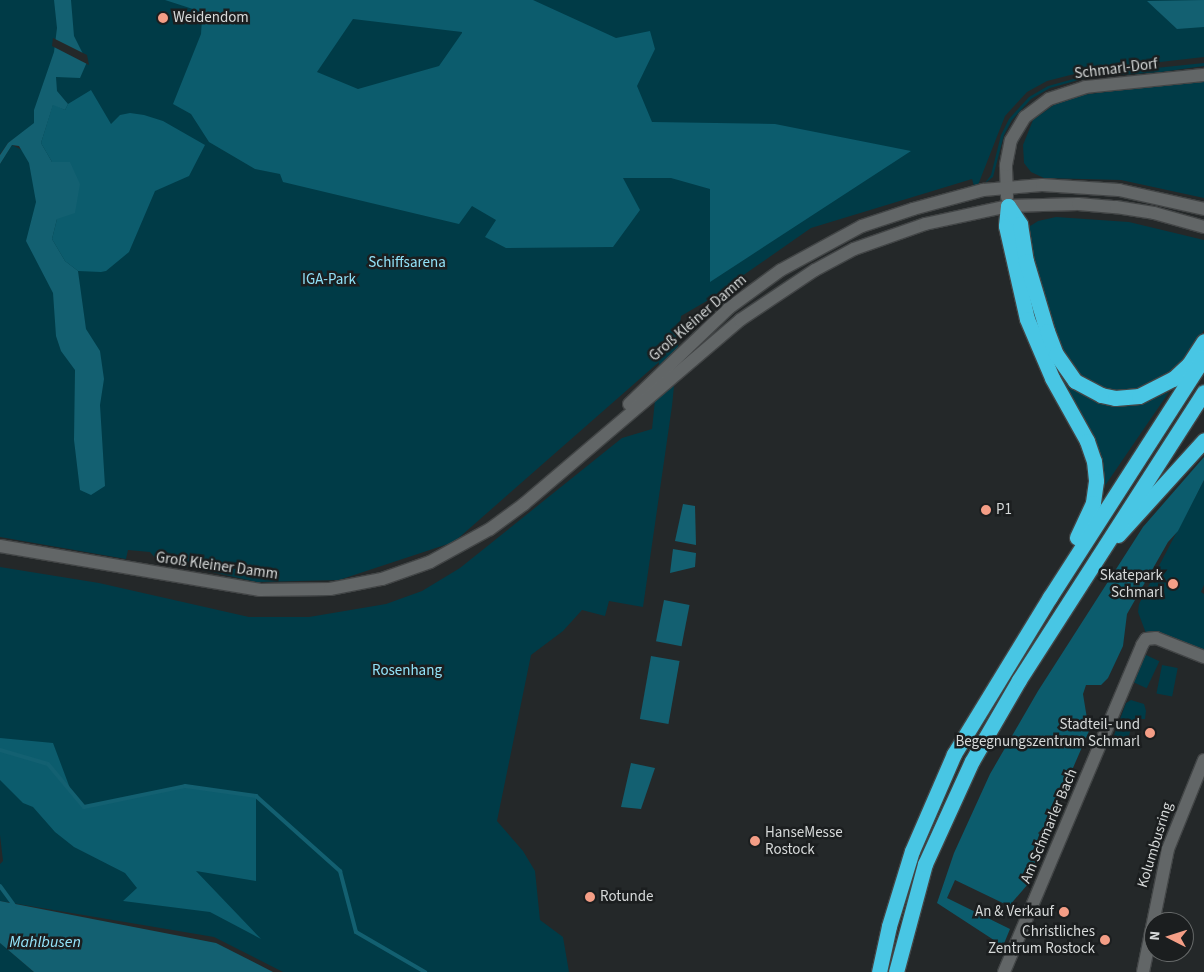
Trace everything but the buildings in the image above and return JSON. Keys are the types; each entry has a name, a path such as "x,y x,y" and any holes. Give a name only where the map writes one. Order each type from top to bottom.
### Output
{"highway":[{"path":"1008,206 1020,224 1026,261 1047,331 1056,354 1075,380 1101,395 1114,398 1139,396 1172,379 1189,364 1204,341"},
{"path":"1008,206 1006,226 1027,319 1052,378 1087,441 1095,471 1088,516 1055,574 1050,597"},
{"path":"879,972 899,889 939,784 959,746 1050,597 1204,357"},
{"path":"896,972 924,864 953,797 1018,680 1204,392"},
{"path":"1106,542 1125,530 1204,440"}],"street":[{"name":"Schmarl-Dorf","path":"1006,188 1006,164 1011,140 1024,117 1049,99 1084,87 1204,75"},
{"name":"Groß Kleiner Damm","path":"597,439 652,380 729,308 781,270 862,226 983,190 1006,188 1051,186 1119,190 1204,209"},
{"path":"1006,188 1008,206"},
{"name":"Groß Kleiner Damm","path":"0,546 260,590 288,591 354,585 407,571 459,548 524,504 597,439 740,320 815,270 854,249 925,224 1008,206 1078,204 1116,207 1154,213 1204,227"},
{"name":"Am Schmarler Bach","path":"1004,972 1142,645 1146,639 1156,638 1204,657"},
{"name":"Kolumbusring","path":"1143,972 1168,849 1204,760"}],"green space":[{"name":"IGA-Park","path":"0,0 1204,0 1204,57 1090,70 1047,81 1027,92 1005,116 978,185 974,186 972,179 811,228 705,302 681,316 672,406 643,607 609,601 605,616 582,610 563,631 531,655 497,821 523,851 535,871 540,920 563,937 569,972 283,972 214,937 0,901 0,864 3,861 0,835 0,567 99,583 249,617 309,617 386,604 422,591 460,568 622,438 652,429 659,362 454,542 339,580 257,582 157,560 150,552 128,550 126,559 0,537 0,164 12,145 22,150 22,133 8,143 0,154"},
{"path":"1204,63 1204,66 1161,72 1089,77 1050,88 1031,99 1012,120 1004,135 993,177 985,183 991,175 1001,135 1009,119 1029,97 1048,86 1088,75"},
{"path":"1204,80 1204,198 1121,180 1044,178 1031,172 1024,163 1023,145 1033,120 1065,97"},
{"path":"1056,217 1129,222 1204,240 1204,330 1187,357 1169,376 1136,390 1117,391 1097,385 1079,373 1063,352 1035,270 1027,228 1038,221"},
{"path":"1014,229 1050,354 1102,401 1138,405 1169,392 1100,493 1038,332"},
{"name":"Skatepark Schmarl","path":"1204,480 1204,585 1201,592 1204,594 1204,653 1147,636 1138,612 1139,604"},
{"path":"1144,654 1159,661 1147,688 1131,681"},
{"path":"1162,665 1178,668 1172,697 1156,693"},
{"path":"1131,700 1144,704 1146,711 1145,719 1134,719 1126,745 1115,742 1113,738 1126,703"},
{"path":"0,943 34,972 0,972"}],"shaded area":[{"path":"165,0 533,0 616,38 650,31 655,49 637,86 652,122 775,124 911,151 710,282 710,189 671,178 623,178 640,210 613,247 506,248 485,237 496,220 472,206 459,224 283,182 280,174 255,169 209,142 191,114 173,104 201,34 202,19 199,11","holes":["353,19 462,32 439,66 358,89 317,72"]},
{"path":"91,90 111,124 120,115 130,113 144,115 163,121 205,145 189,176 155,191 129,252 106,271 101,272 78,271 65,261 52,239 57,219 52,162 41,143 53,104 65,110 68,104"},
{"path":"1204,457 1204,480 1178,531 1168,542 1127,614 1123,646 1108,678 1101,685 1086,685 1083,694 1089,731 1050,821 1038,833 1043,839 1028,884 1009,906 955,880 947,898 1010,929 1003,946 937,903 954,853 990,774 1038,691 1143,527"},
{"path":"0,738 53,743 71,791 84,807 185,786 256,796 256,881 196,871 261,939 210,912 123,901 137,888 125,873 74,847 55,832 33,807 23,803 0,780"}],"water":[{"path":"54,0 71,0 74,36 87,62 80,78 56,77 57,91 68,104 65,110 53,105 41,143 52,162 70,162 80,184 75,213 57,219 52,239 65,261 78,271 86,329 100,351 104,379 100,405 105,486 91,495 80,490 74,440 75,370 61,351 56,336 53,293 26,241 36,202 29,163 19,146 12,145 0,164 0,155 8,143 34,123 34,110 54,52 57,28"},
{"path":"1204,0 1204,27 1177,29 1147,1"},
{"path":"683,504 695,506 696,545 675,541"},
{"path":"673,549 696,553 695,567 670,573"},
{"path":"664,600 690,605 682,646 656,641"},
{"path":"651,656 680,661 668,724 640,719"},
{"path":"631,763 655,768 641,809 621,807"},
{"name":"Mahlbusen","path":"0,901 216,943 273,972 34,972 0,943"}],"pier":[{"path":"53,38 87,55 89,65 52,46"}],"waterway":[{"path":"0,750 48,764 84,807 185,786 256,796 340,871 356,932 425,972"},
{"path":"0,886 14,905"}],"place":[{"name":"Weidendom","path":"163,18"},
{"name":"P1","path":"986,510"},
{"name":"Skatepark Schmarl","path":"1173,584"},
{"name":"Stadteil- und Begegnungszentrum Schmarl","path":"1150,733"},
{"name":"HanseMesse Rostock","path":"755,841"},
{"name":"Rotunde","path":"590,897"},
{"name":"An & Verkauf","path":"1064,912"},
{"name":"Christliches Zentrum Rostock","path":"1105,940"}],"park label":[{"name":"Schiffsarena","path":"407,263"},
{"name":"Rosenhang","path":"407,671"}]}
